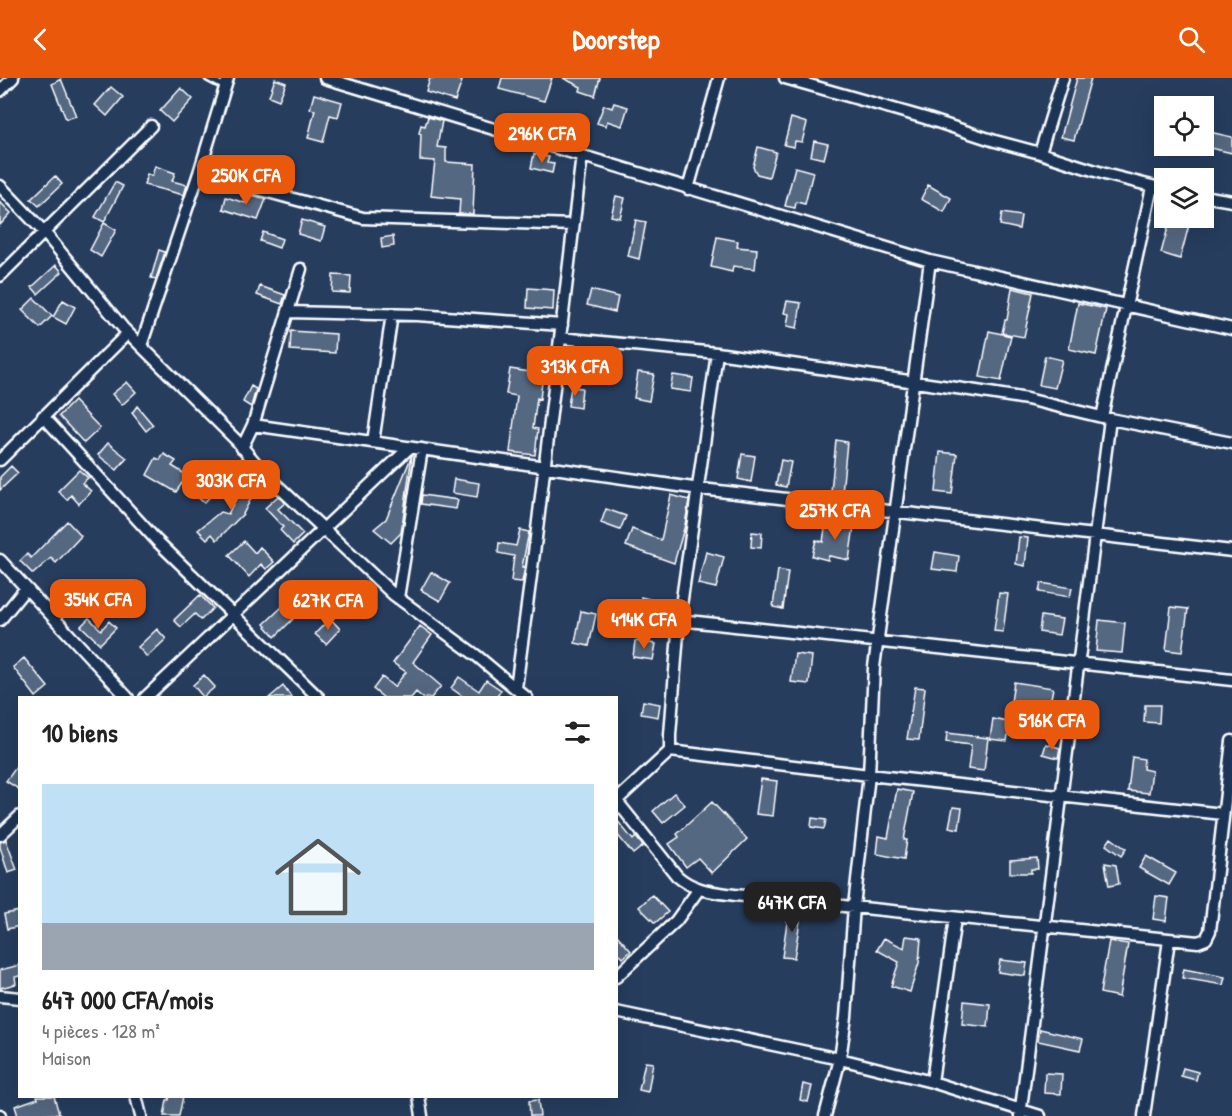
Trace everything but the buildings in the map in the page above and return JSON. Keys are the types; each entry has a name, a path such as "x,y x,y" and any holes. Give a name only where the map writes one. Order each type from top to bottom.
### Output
{"street":[{"path":"0,91 13,78"},
{"path":"325,78 930,261 1232,329"},
{"path":"688,189 719,78"},
{"path":"785,78 1152,187 1106,418 1095,534 1020,1113"},
{"path":"1040,153 1063,78"},
{"path":"141,346 226,82"},
{"path":"0,276 151,126"},
{"path":"516,688 582,155"},
{"path":"198,173 363,218 573,225"},
{"path":"0,186 44,232 128,333 237,441 264,473 398,598 525,696"},
{"path":"1214,198 1232,201"},
{"path":"825,1116 840,1059 847,1002 854,906 869,775 874,667 930,261"},
{"path":"242,448 253,425 301,269"},
{"path":"288,312 392,314 562,325"},
{"path":"373,442 392,314"},
{"path":"0,460 128,333"},
{"path":"560,338 717,353 914,381 1027,399 1106,418 1232,443"},
{"path":"618,799 670,751 679,620 717,353"},
{"path":"44,416 157,541 317,696"},
{"path":"253,425 698,488 1232,551"},
{"path":"147,696 409,448"},
{"path":"398,598 422,449"},
{"path":"0,560 127,696"},
{"path":"0,620 26,588"},
{"path":"679,620 1232,680"},
{"path":"618,801 677,876 699,889 735,895 1198,942 1206,939 1210,931 1232,741"},
{"path":"670,751 1223,814"},
{"path":"0,834 18,818"},
{"path":"618,975 676,921 699,889"},
{"path":"932,1082 955,918"},
{"path":"1144,1116 1169,940"},
{"path":"0,996 18,998"},
{"path":"618,1012 840,1059 932,1082 1020,1113 1040,1116"},
{"path":"136,1098 141,1116"},
{"path":"418,1098 422,1116"}],"lane":[{"path":"208,78 226,82"}]}
